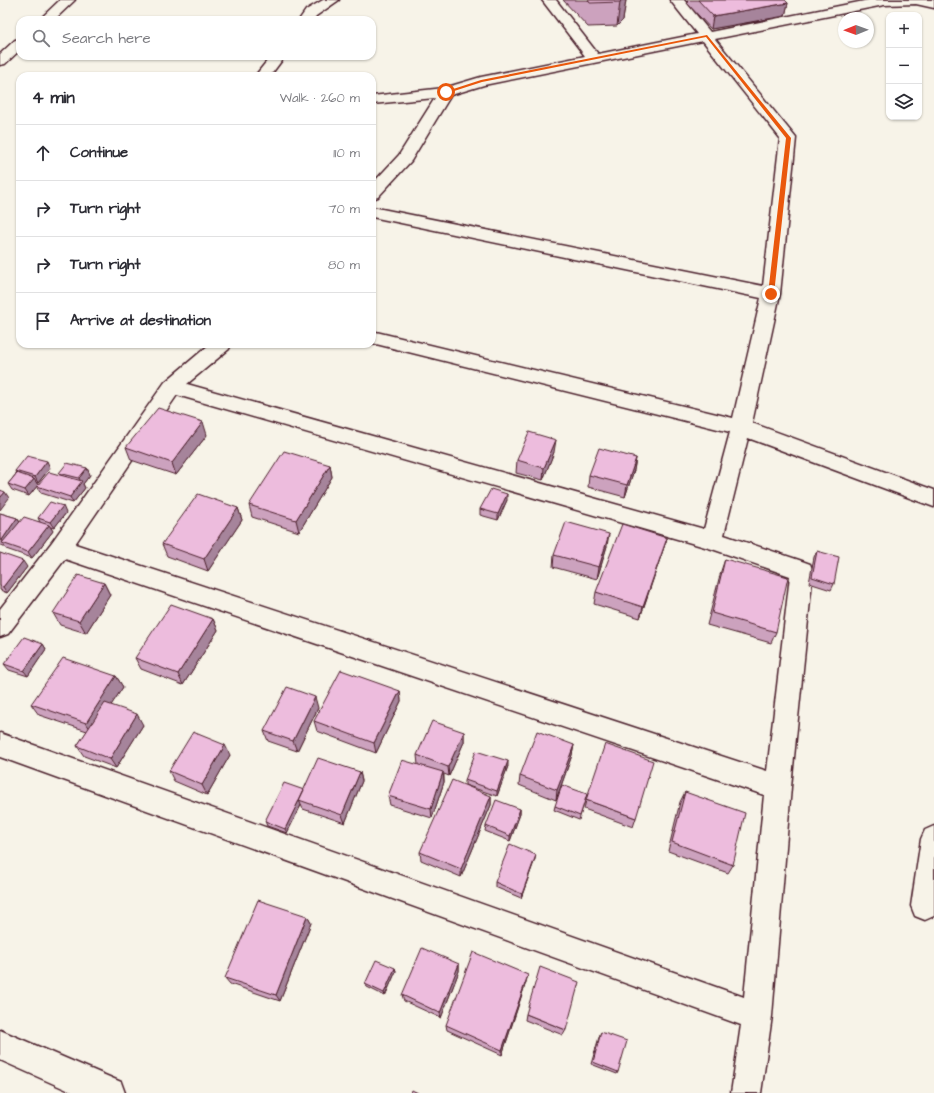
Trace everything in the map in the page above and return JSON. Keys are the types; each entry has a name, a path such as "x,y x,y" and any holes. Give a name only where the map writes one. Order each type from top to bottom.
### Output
{"street":[{"path":"50,16 68,0"},
{"path":"309,16 332,0"},
{"path":"549,0 594,58"},
{"path":"677,0 788,138 771,294 741,427 712,540"},
{"path":"376,100 446,92 481,81 707,36 858,3 916,0 934,4"},
{"path":"0,61 16,47"},
{"path":"265,72 275,60"},
{"path":"376,190 405,158 446,92"},
{"path":"376,213 771,294"},
{"path":"376,338 741,427 934,499"},
{"path":"0,627 60,548 172,387 217,348"},
{"path":"172,387 712,540 802,571 778,787 757,1016 746,1093"},
{"path":"60,548 778,787"},
{"path":"0,745 757,1016"},
{"path":"924,906 934,839"},
{"path":"0,1045 110,1093"}],"building":[{"path":"588,0 622,0 620,2 590,3"},
{"path":"698,0 785,0 788,3 713,16"},
{"path":"158,408 203,422 172,463 126,447"},
{"path":"529,432 556,440 544,468 517,460"},
{"path":"599,448 636,458 627,485 589,475"},
{"path":"284,451 330,465 296,520 249,505"},
{"path":"27,456 47,461 35,477 15,471"},
{"path":"67,463 87,468 79,478 59,473"},
{"path":"49,472 82,481 70,497 37,486"},
{"path":"17,473 34,479 25,490 8,484"},
{"path":"491,489 507,494 498,514 480,509"},
{"path":"0,490 5,492 0,498"},
{"path":"198,494 238,508 204,559 162,544"},
{"path":"50,502 63,506 50,522 38,518"},
{"path":"0,513 17,518 2,540 0,540"},
{"path":"24,517 49,525 28,552 2,543"},
{"path":"566,522 609,534 599,567 554,555"},
{"path":"622,524 667,538 643,607 596,592"},
{"path":"817,551 839,557 834,584 812,577"},
{"path":"0,553 23,561 3,587 0,586"},
{"path":"725,559 788,577 776,632 712,613"},
{"path":"78,575 104,583 79,621 53,613"},
{"path":"171,604 213,619 178,674 135,658"},
{"path":"24,637 43,644 24,671 4,664"},
{"path":"63,658 116,676 86,723 31,704"},
{"path":"341,670 400,691 374,743 314,721"},
{"path":"287,687 315,697 293,741 264,731"},
{"path":"105,703 137,714 110,759 77,746"},
{"path":"432,721 464,732 448,767 417,755"},
{"path":"537,731 574,745 557,790 520,776"},
{"path":"193,732 225,745 202,785 169,771"},
{"path":"605,744 653,761 636,818 586,800"},
{"path":"476,751 508,761 497,791 465,780"},
{"path":"318,758 360,772 342,815 299,800"},
{"path":"402,760 443,772 431,809 388,796"},
{"path":"452,780 491,796 461,869 420,852"},
{"path":"284,783 304,790 285,829 265,821"},
{"path":"562,785 587,794 580,816 555,806"},
{"path":"685,792 745,813 733,865 672,842"},
{"path":"496,800 520,809 510,836 486,826"},
{"path":"510,844 536,855 522,894 495,882"},
{"path":"258,900 307,916 276,995 225,978"},
{"path":"422,948 459,964 440,1013 402,995"},
{"path":"473,952 528,975 502,1050 446,1025"},
{"path":"376,960 395,968 384,993 365,984"},
{"path":"540,967 579,982 566,1030 526,1014"},
{"path":"601,1032 627,1041 618,1072 593,1062"},
{"path":"412,1090 418,1093 411,1093"}],"route":[{"path":"446,92 481,81 707,36 788,138 771,294"}]}
